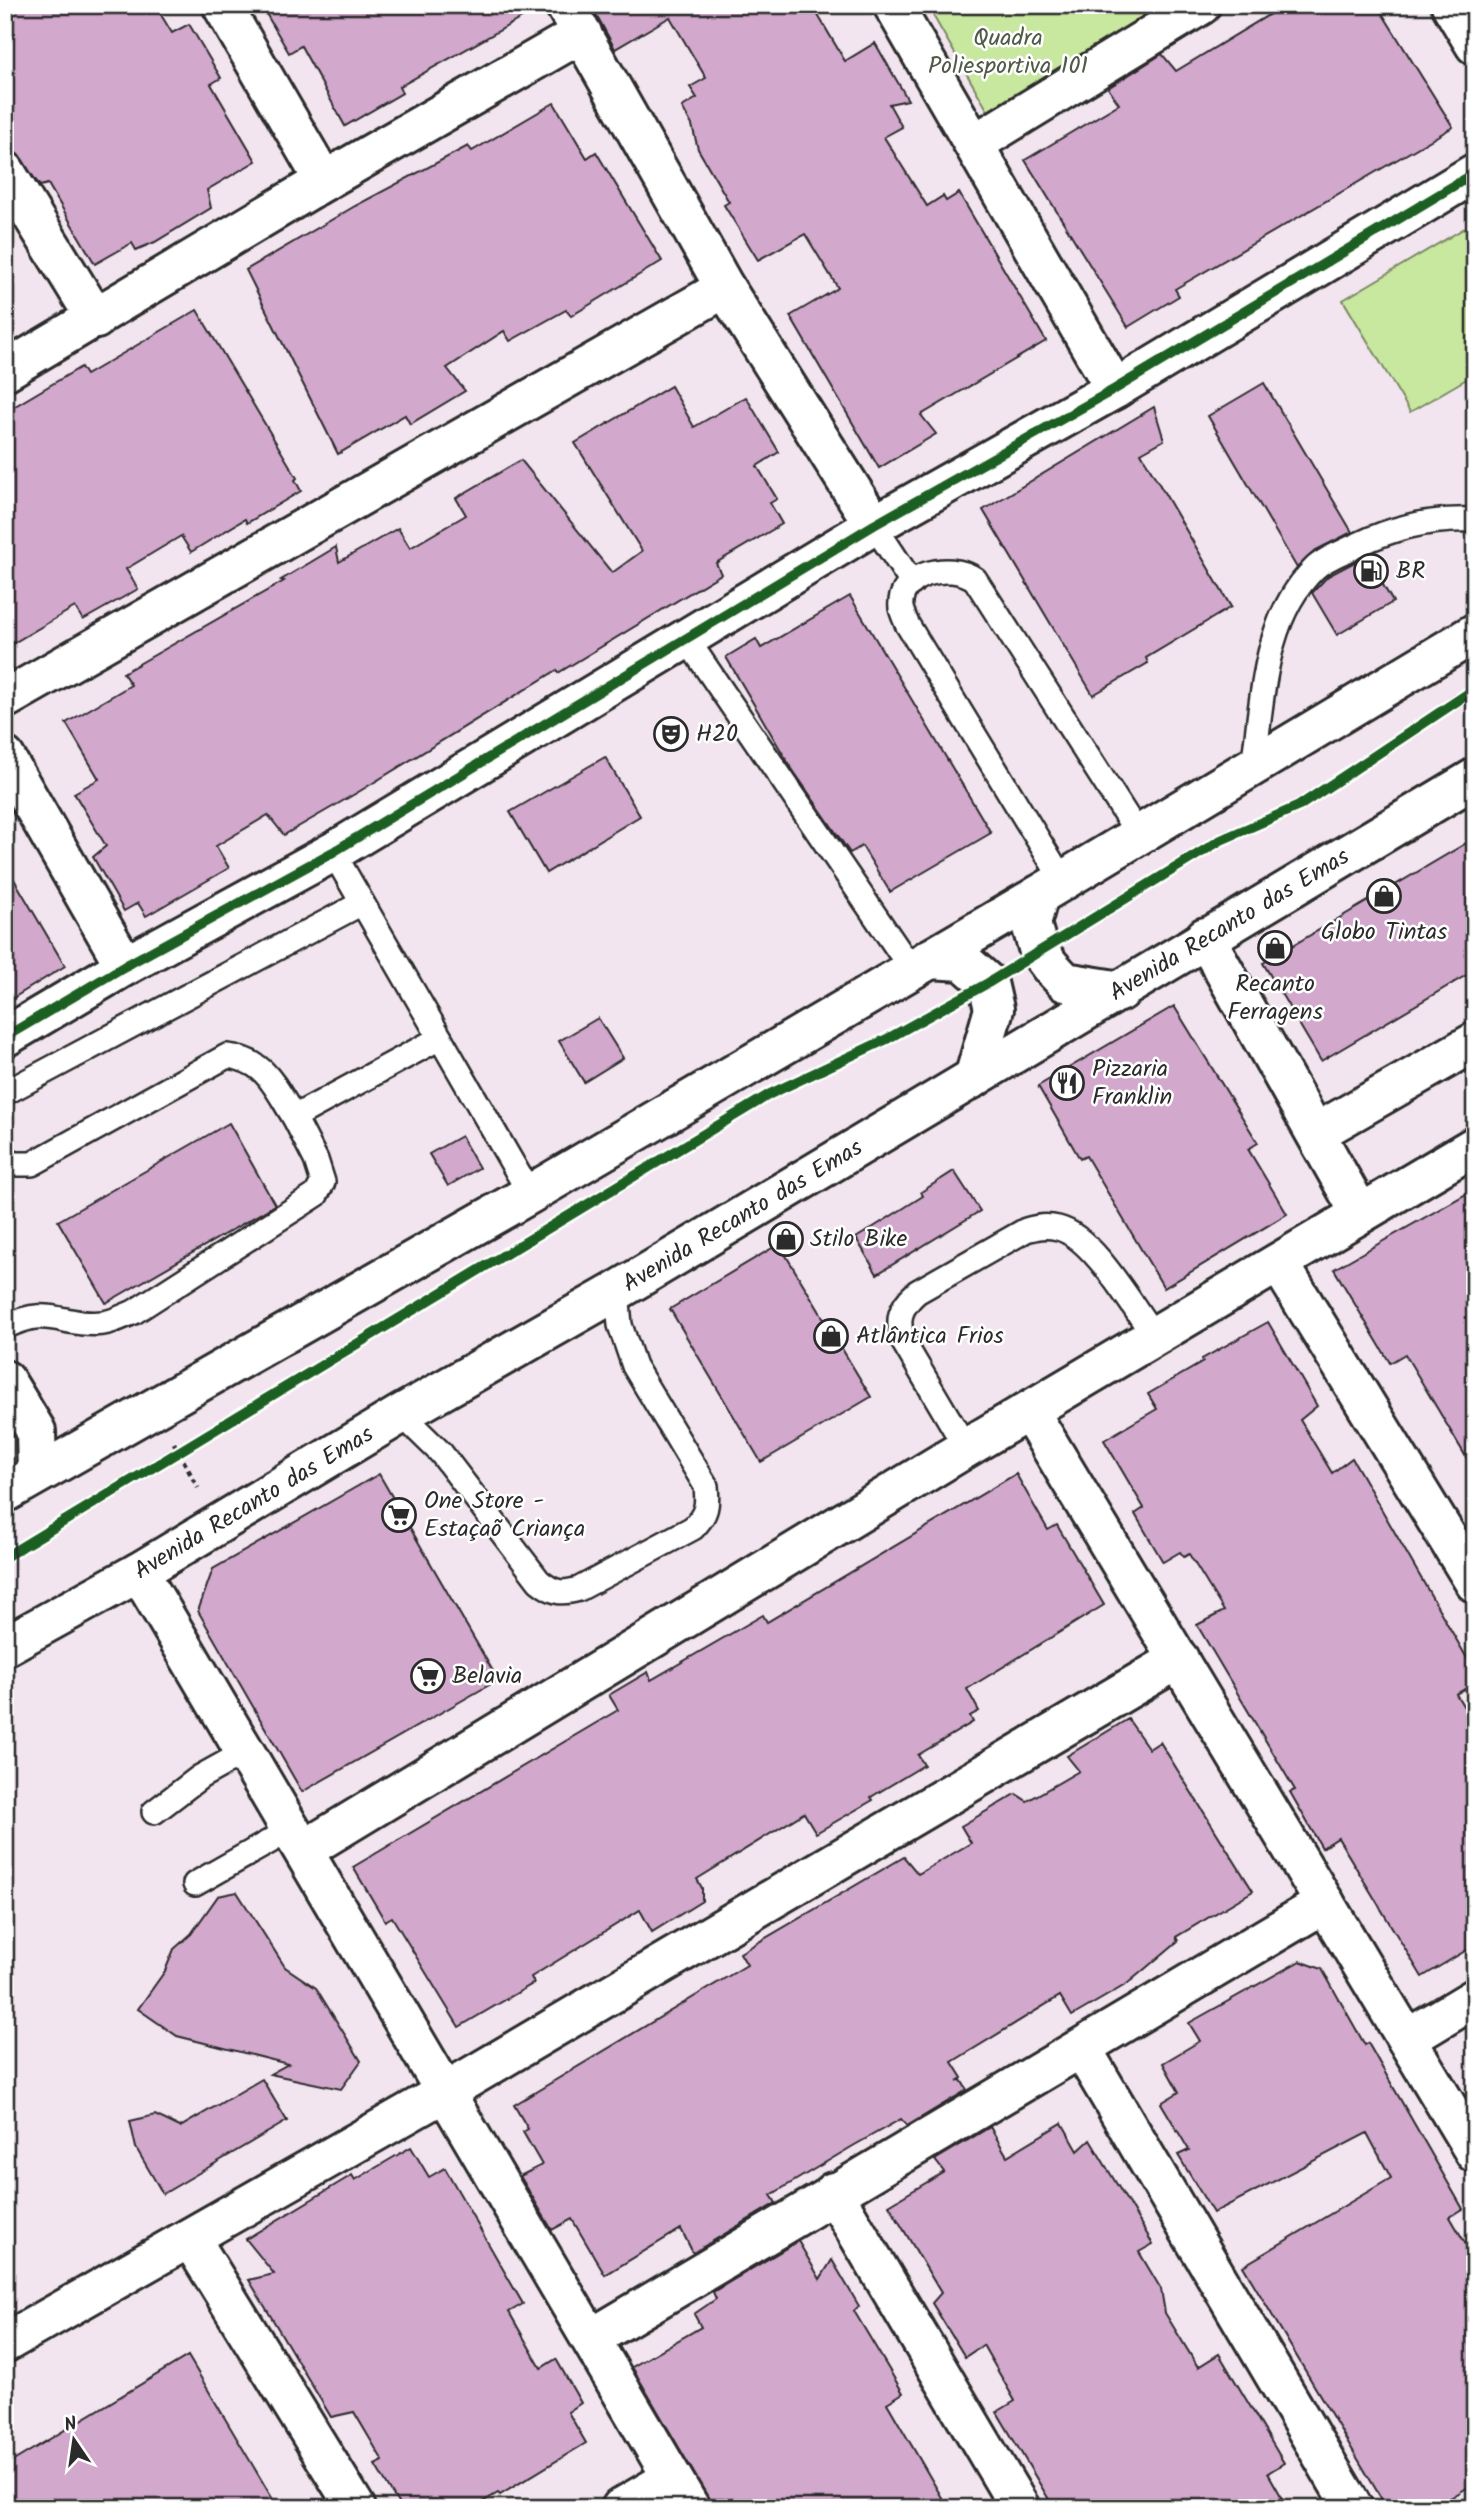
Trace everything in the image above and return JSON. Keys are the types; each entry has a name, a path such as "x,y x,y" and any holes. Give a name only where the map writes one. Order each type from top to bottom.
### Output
{"street":[{"path":"222,5 324,181"},
{"path":"893,5 1115,389"},
{"path":"974,145 1201,5"},
{"path":"1451,5 1475,45"},
{"path":"5,371 324,181 573,19 725,288 874,525"},
{"path":"5,171 96,319"},
{"path":"5,1037 125,966 333,852 874,525 1115,389 1475,173"},
{"path":"5,699 725,288"},
{"path":"21,1483 530,1194 921,965 1475,633"},
{"path":"5,757 125,966"},
{"name":"Avenida Recanto das Emas","path":"5,1646 139,1572 401,1414 617,1291 1475,778"},
{"path":"1050,887 1031,924 1039,951 1065,982 1121,991"},
{"path":"1205,937 1360,1213"},
{"path":"921,965 963,961 988,983 994,1009 974,1078"},
{"path":"1316,1133 1475,1042"},
{"path":"297,1840 1155,1337 1475,1146"},
{"path":"1279,1263 1475,1583"},
{"path":"5,1380 36,1431 73,1452"},
{"path":"1029,1411 1475,2153"},
{"path":"21,1483 36,1431"},
{"path":"139,1572 681,2493 621,2508"},
{"path":"5,2343 445,2092 1179,1659"},
{"path":"592,2338 833,2192 1082,2049 1325,1903"},
{"path":"1407,2039 1475,1998"},
{"path":"1082,2049 1353,2508"},
{"path":"833,2192 1020,2508"},
{"path":"190,2238 356,2508"}],"lane":[{"path":"1253,767 1270,650 1288,600 1317,566 1386,531 1450,518 1475,520"},
{"path":"874,525 912,583"},
{"path":"1050,887 907,624 901,607 903,594 912,583 932,570 946,568 963,571 975,579 1138,834"},
{"path":"686,638 921,965"},
{"path":"333,852 530,1194"},
{"path":"5,1093 362,903"},
{"path":"295,1117 440,1038"},
{"path":"5,1160 16,1164 32,1164 227,1056 245,1058 261,1066 295,1117 316,1160 323,1182 316,1195 134,1312 105,1323 81,1323 40,1314 5,1327"},
{"path":"966,1448 904,1343 899,1328 898,1317 905,1303 917,1292 1026,1230 1043,1226 1060,1228 1080,1240 1155,1337"},
{"path":"401,1414 441,1453 539,1581 551,1591 562,1594 579,1589 693,1528 704,1517 708,1504 706,1486 634,1366 620,1325 617,1291"},
{"path":"154,1812 200,1777 245,1752"},
{"path":"195,1884 297,1840"}],"path":[{"path":"156,1408 218,1524"},
{"path":"167,1460 190,1446"}],"green space":[{"name":"Quadra Poliesportiva 101","path":"927,5 1160,5 992,118"},
{"path":"1475,222 1475,374 1410,412 1343,300"}],"building":[{"path":"5,5 155,5 172,33 189,24 221,78 211,84 256,161 207,190 211,208 155,242 136,250 132,243 95,264 48,184 40,186 5,138"},
{"path":"261,5 543,6 399,87 402,93 345,126 301,46 289,53"},
{"path":"591,5 812,5 845,61 875,43 908,100 889,104 902,127 884,137 927,206 943,196 946,201 959,193 1046,341 921,415 936,434 879,468 790,316 838,288 805,234 758,260 724,205 729,202 698,149 692,125 682,107 697,98 690,87 706,78 670,17 615,49"},
{"path":"1285,5 1377,5 1453,127 1175,289 1179,296 1128,327 1025,160 1119,104 1108,88 1162,54 1176,71"},
{"path":"554,103 587,158 596,152 662,261 571,316 566,310 510,341 504,331 447,368 465,391 410,424 405,415 338,454 246,270 355,206 468,146 472,151"},
{"path":"197,310 297,478 295,480 301,491 247,523 245,519 191,552 181,536 126,569 138,589 83,620 75,607 5,648 5,412 81,367 86,375"},
{"path":"1264,383 1352,532 1316,550 1297,568 1208,416"},
{"path":"671,386 694,427 746,397 779,452 757,466 777,499 770,503 782,524 716,563 721,574 558,673 557,670 360,791 284,835 268,815 216,846 229,868 146,916 138,903 124,911 93,857 106,846 74,793 99,779 66,723 131,685 123,673 284,581 281,580 336,547 339,562 398,528 410,548 466,515 456,498 521,460 612,573 642,551 575,443"},
{"path":"1154,407 1164,440 1141,453 1231,607 1146,658 1148,663 1093,695 983,510"},
{"path":"1366,556 1393,602 1337,635 1312,593 1328,576"},
{"path":"850,596 991,833 890,892 862,846 850,853 790,766 726,657 756,639 761,648"},
{"path":"605,757 640,816 546,873 510,812"},
{"path":"1475,838 1475,970 1321,1061 1263,963"},
{"path":"5,864 65,966 5,1003"},
{"path":"1174,1006 1258,1143 1248,1149 1287,1214 1164,1288 1086,1156 1080,1159 1038,1086"},
{"path":"598,1018 623,1058 584,1082 559,1041"},
{"path":"229,1123 275,1205 106,1303 58,1221"},
{"path":"461,1136 479,1168 448,1186 429,1154"},
{"path":"954,1171 980,1211 877,1274 856,1238 923,1196 921,1192"},
{"path":"1475,1189 1475,1472 1405,1354 1390,1363 1334,1269"},
{"path":"779,1244 871,1397 761,1462 670,1309"},
{"path":"1268,1322 1317,1406 1300,1420 1332,1473 1352,1458 1475,1672 1475,1683 1456,1694 1475,1725 1475,1945 1422,1977 1338,1838 1322,1848 1290,1792 1295,1790 1197,1625 1224,1611 1189,1554 1184,1557 1180,1552 1163,1562 1135,1514 1144,1508 1104,1440 1157,1409 1148,1394 1203,1362 1202,1359"},
{"path":"379,1474 498,1680 302,1792 198,1611 213,1569"},
{"path":"1016,1474 1048,1530 1057,1525 1104,1605 967,1689 979,1711 970,1716 973,1722 918,1755 924,1765 871,1797 873,1800 816,1833 804,1813 697,1879 702,1888 702,1901 652,1932 640,1910 531,1977 534,1983 459,2027 392,1917 385,1921 353,1867 618,1710 609,1695 648,1672 651,1680 763,1615 767,1622"},
{"path":"1128,1719 1149,1749 1160,1742 1253,1891 1176,1937 1178,1941 1127,1984 1072,2016 1060,1996 952,2062 962,2078 957,2081 961,2080 967,2090 907,2126 901,2119 853,2146 771,2195 776,2203 693,2253 681,2229 605,2275 572,2219 552,2230 520,2176 542,2165 523,2132 528,2129 514,2105 747,1965 740,1953 904,1857 918,1874 971,1843 961,1826 1016,1794 1027,1801 1079,1771 1067,1756"},
{"path":"237,1892 285,1967 316,1988 361,2061 341,2089 270,2074 288,2064 177,2036 138,2009 165,1971 174,1949 191,1934 218,1896"},
{"path":"1300,1961 1322,1969 1365,2045 1368,2043 1463,2209 1450,2217 1475,2260 1475,2483 1434,2508 1387,2508 1243,2266 1391,2178 1367,2133 1213,2213 1178,2155 1189,2150 1161,2103 1179,2092 1163,2063 1200,2041 1189,2023"},
{"path":"262,2079 287,2121 163,2194 136,2148 130,2121 155,2115 180,2127"},
{"path":"1062,2123 1078,2151 1090,2140 1153,2244 1139,2252 1161,2289 1165,2313 1198,2367 1219,2354 1284,2463 1268,2473 1288,2508 1054,2508 997,2412 1015,2401 983,2345 965,2357 932,2303 941,2293 889,2205 944,2172 935,2160 990,2127 1007,2156"},
{"path":"411,2147 429,2177 445,2168 523,2304 509,2312 541,2368 556,2359 581,2403 568,2412 586,2443 500,2495 498,2493 472,2508 401,2508 375,2465 383,2461 354,2412 331,2417 249,2280 274,2274 246,2239 352,2175 355,2180"},
{"path":"798,2241 820,2279 832,2260 859,2306 854,2311 903,2393 887,2403 948,2508 714,2508 632,2367 701,2327 694,2314 716,2299 713,2292"},
{"path":"188,2356 278,2508 5,2508 5,2466"}],"cycle path":[{"path":"5,1037 125,966 333,852 874,525 1115,389 1475,173"},
{"path":"5,1557 770,1094 887,1039 988,983 1221,840 1299,806 1475,689"}],"place":[{"name":"BR","path":"1371,571"},
{"name":"H20","path":"671,734"},
{"name":"Globo Tintas","path":"1384,896"},
{"name":"Recanto Ferragens","path":"1275,948"},
{"name":"Pizzaria Franklin","path":"1067,1083"},
{"name":"Stilo Bike","path":"786,1239"},
{"name":"Atlântica Frios","path":"831,1336"},
{"name":"One Store - Estaçaõ Criança","path":"399,1515"},
{"name":"Belavia","path":"428,1676"}]}
